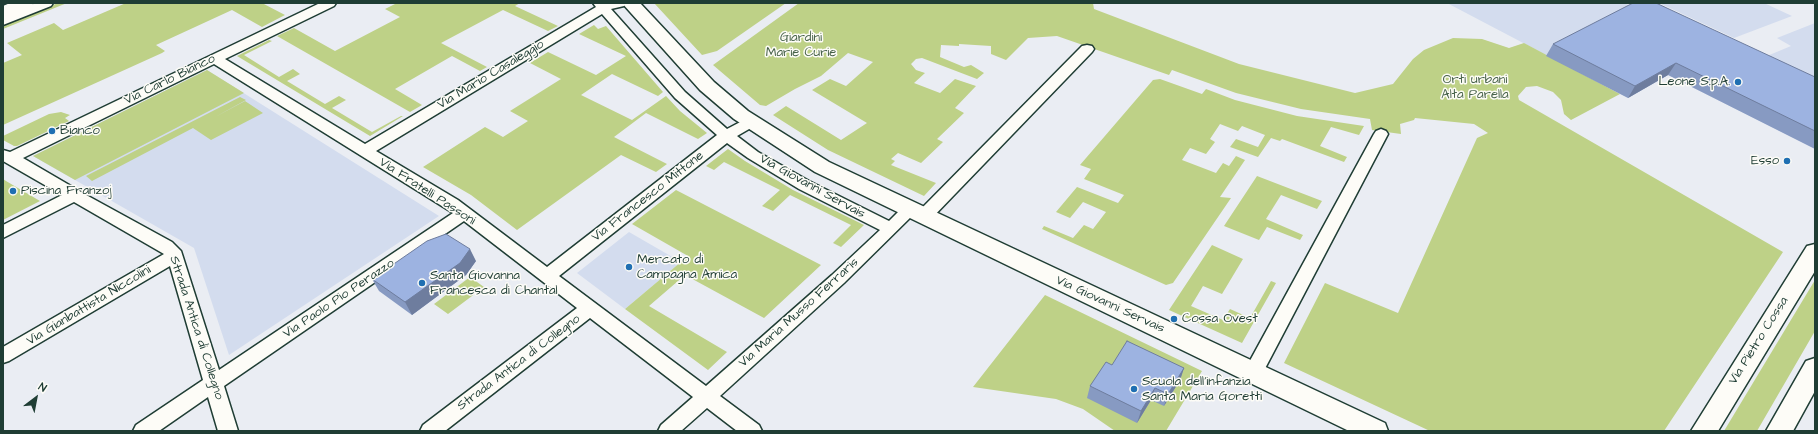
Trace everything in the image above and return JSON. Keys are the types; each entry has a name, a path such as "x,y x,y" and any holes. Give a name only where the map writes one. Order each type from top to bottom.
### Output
{"street":[{"path":"3,12 25,3"},
{"path":"3,21 47,3"},
{"name":"Via Carlo Bianco","path":"7,156 215,59 330,3"},
{"name":"Via Mario Casaleggio","path":"364,151 601,6 620,3"},
{"name":"Via Giovanni Servais","path":"631,3 707,86 751,122 822,167 1375,431"},
{"name":"Via Giovanni Servais","path":"601,6 680,95 753,155 804,186 890,228"},
{"path":"890,228 917,213 1087,49"},
{"name":"Via Fratelli Passoni","path":"215,59 452,204 463,214 706,396"},
{"name":"Via Francesco Mittone","path":"547,276 727,135 751,122"},
{"path":"1253,373 1382,134"},
{"name":"Strada Antica di Collegno","path":"7,156 166,246 175,255 228,431"},
{"path":"3,232 75,195"},
{"name":"Via Paolo Pio Perazzo","path":"143,431 463,214"},
{"name":"Via Maria Musso Ferraris","path":"706,396 838,279 890,228"},
{"name":"Via Pietro Cossa","path":"1704,431 1815,252"},
{"name":"Via Gianbattista Niccolini","path":"3,356 175,255"},
{"name":"Strada Antica di Collegno","path":"430,431 589,309"},
{"path":"1780,431 1815,368"},
{"path":"668,431 706,396 752,431"}],"shaded area":[{"name":"Leone S.p.A.","path":"1447,3 1624,3 1815,93 1815,149 1668,75 1628,98"},
{"path":"1659,3 1764,3 1792,16 1734,38"},
{"path":"1815,23 1815,78 1767,56 1791,46 1777,38"},
{"path":"207,70 439,216 229,355 194,248 33,156"},
{"name":"Mercato di Campagna Amica","path":"629,232 681,262 625,309 577,273"}],"green space":[{"path":"58,3 67,3 3,29 3,26"},
{"path":"126,3 262,3 285,15 262,27 232,10 156,45 165,51 162,53 3,125 3,63 22,55 7,43 54,23 63,30"},
{"path":"397,3 520,3 515,6 558,26 548,31 503,10 441,43 487,67 480,71 452,56 395,89 422,105 410,112 277,36 294,28 335,51 400,17 385,9"},
{"path":"654,3 786,3 717,51 702,55"},
{"path":"799,3 1093,3 1094,9 1239,64 1355,93 1393,84 1413,59 1424,50 1453,38 1482,39 1509,48 1524,43 1620,94 1571,120 1564,114 1561,100 1553,92 1537,86 1526,87 1518,96 1519,100 1783,252 1664,431 1430,431 1284,363 1325,283 1398,313 1477,138 1488,133 1474,124 1415,118 1414,120 1400,124 1401,134 1372,130 1370,119 1301,109 1236,93 1172,70 1169,75 1057,36 1028,38 1006,60 991,54 991,46 959,44 959,46 941,45 940,57 964,67 971,65 984,73 977,79 922,58 916,59 911,64 916,70 925,73 914,83 940,93 955,79 976,86 955,108 964,113 937,139 943,142 921,163 898,153 891,159 895,161 891,165 936,183 924,196 828,150 773,115 786,106 841,140 867,123 812,90 830,79 846,86 873,62 848,53 821,76 766,106 760,105 713,65"},
{"path":"594,25 598,29 606,26 663,92 658,96 612,74 581,95 632,120 666,96 680,111 707,133 698,139 646,113 614,137 667,164 656,172 621,155 517,230 471,195 423,167 485,127 503,137 528,121 510,111 561,79 530,63 548,52 596,75 626,56 579,34"},
{"path":"269,40 272,41 244,55 279,77 293,69 300,74 287,81 325,104 339,96 346,100 332,108 372,132 403,116 370,136 237,56"},
{"path":"207,70 244,93 75,180 33,156"},
{"path":"1160,79 1202,94 1206,89 1235,100 1297,116 1364,126 1359,135 1331,127 1320,146 1347,157 1344,162 1282,139 1280,141 1271,138 1258,157 1230,147 1236,139 1258,147 1265,135 1242,126 1238,131 1220,124 1210,139 1215,142 1206,154 1190,148 1182,160 1216,173 1223,163 1229,166 1236,156 1245,160 1220,197 1231,198 1173,283 1166,285 1042,229 1044,226 1073,238 1084,225 1093,229 1106,212 1083,202 1070,218 1056,212 1077,187 1118,203 1124,195 1084,179 1091,169 1080,165 1153,80"},
{"path":"240,97 246,100 215,117 245,101 263,113 211,140 193,128 92,181 86,176"},
{"path":"61,112 70,115 65,118 69,121 17,146 3,140 3,136 49,114"},
{"path":"728,149 793,190 864,225 841,247 833,243 851,225 790,195 773,211 762,206 780,190 724,162 714,170 706,166"},
{"path":"1257,176 1322,201 1317,209 1281,195 1266,219 1303,235 1300,240 1267,227 1259,240 1224,226"},
{"name":"Piscina Franzoj","path":"3,179 6,181 40,201 3,220"},
{"path":"676,190 821,265 764,318 685,275 649,306 727,352 708,370 625,309 688,256 632,224"},
{"path":"1212,245 1243,259 1222,294 1203,286 1191,306 1223,320 1230,309 1250,318 1271,281 1276,283 1242,343 1169,310"},
{"path":"470,277 484,287 448,314 434,304"},
{"path":"1815,280 1815,331 1757,431 1724,431"},
{"path":"1045,295 1202,371 1166,431 1115,431 1083,409 1056,399 973,387"}],"building":[{"name":"Leone S.p.A.","path":"1633,3 1656,3 1815,77 1815,131 1676,63 1635,86 1553,44"},
{"path":"446,234 470,249 460,263 405,302 372,279 427,241"},
{"name":"Scuola dell'infanzia Santa Maria Goretti","path":"1127,341 1184,368 1168,394 1155,388 1141,411 1090,386 1106,362 1112,365"}],"place":[{"name":"Leone S.p.A.","path":"1738,82"},
{"name":"Bianco","path":"52,131"},
{"name":"Esso","path":"1787,161"},
{"name":"Piscina Franzoj","path":"13,191"},
{"name":"Mercato di Campagna Amica","path":"629,267"},
{"name":"Santa Giovanna Francesca di Chantal","path":"422,283"},
{"name":"Cossa Ovest","path":"1174,319"},
{"name":"Scuola dell'infanzia Santa Maria Goretti","path":"1134,389"}],"park label":[{"name":"Giardini Marie Curie","path":"801,46"},
{"name":"Orti urbani Alta Parella","path":"1475,88"}]}
